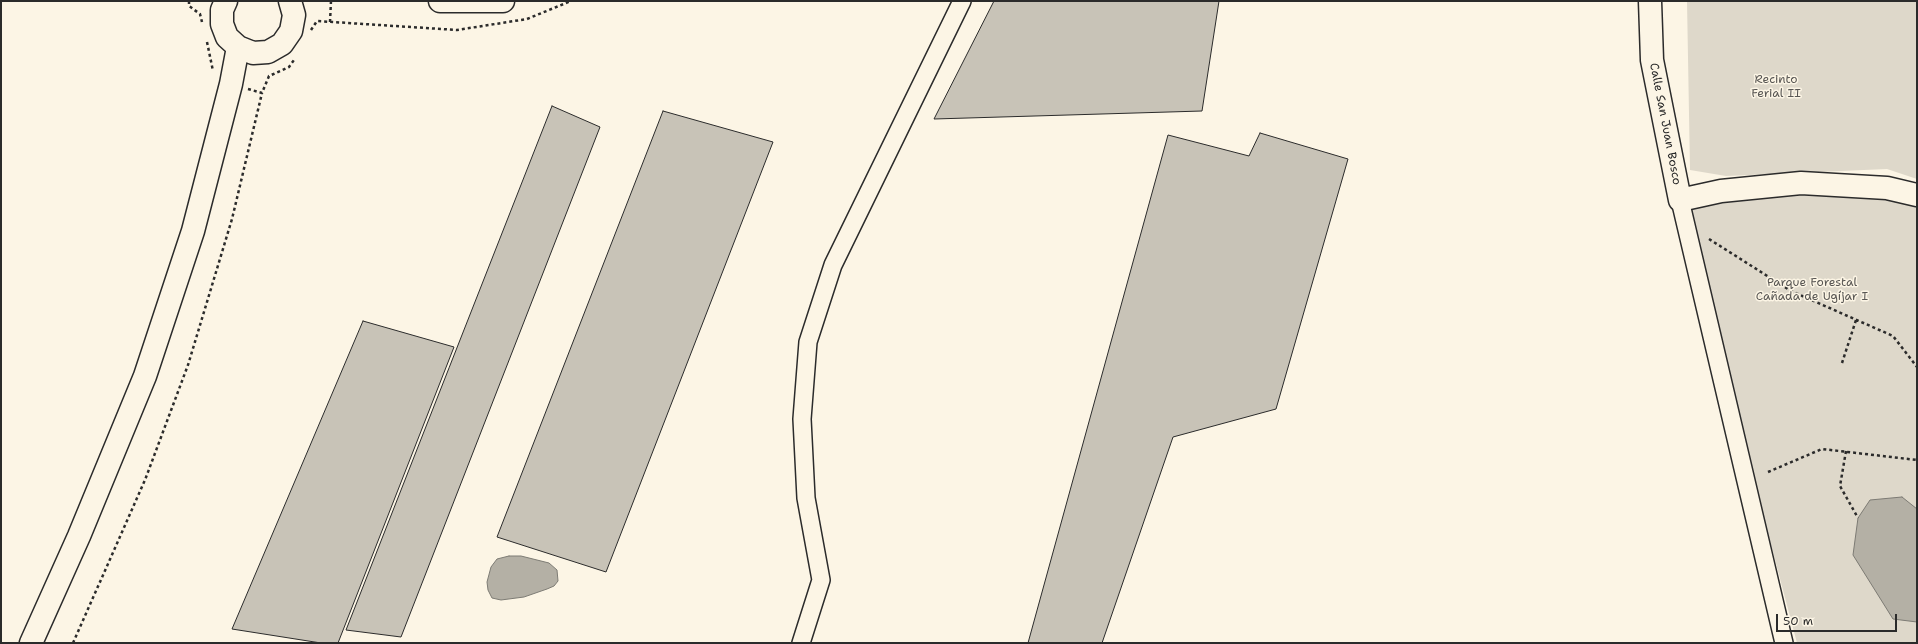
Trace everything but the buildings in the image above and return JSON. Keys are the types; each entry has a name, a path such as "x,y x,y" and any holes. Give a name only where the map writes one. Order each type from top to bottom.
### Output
{"street":[{"path":"226,1 222,10 222,24 227,37 238,47 253,53 268,52 282,44 291,31 294,15 290,1"},
{"path":"440,1 503,1"},
{"path":"801,643 821,580 806,498 804,474 802,419 808,342 833,265 962,1"},
{"name":"Calle San Juan Bosco","path":"1650,1 1652,60 1680,200 1721,191 1801,183 1887,188 1917,195"},
{"path":"31,643 79,536 145,376 192,231 231,84 238,47"},
{"path":"1680,200 1784,643"}],"path":[{"path":"189,1 188,6 200,14 204,29"},
{"path":"331,1 330,22 457,30 527,19 571,1"},
{"path":"206,37 214,72"},
{"path":"73,643 145,480 188,365 232,218 262,93"},
{"path":"1709,239 1791,291 1893,336 1917,367"},
{"path":"1842,363 1856,320"},
{"path":"1768,472 1822,449 1917,460"},
{"path":"1846,451 1840,486 1858,518"}],"green space":[{"name":"Recinto Ferial II","path":"1687,1 1917,1 1917,179 1887,169 1726,176 1690,170"},
{"name":"Parque Forestal Cañada de Ugíjar I","path":"1721,191 1917,195 1917,643 1797,643 1680,200"}],"shaded area":[{"path":"1902,497 1917,509 1917,622 1893,619 1853,555 1858,518 1870,500"},
{"path":"509,556 521,556 549,563 557,570 558,581 554,586 524,597 501,600 492,598 488,590 487,582 491,567 497,559"}]}
